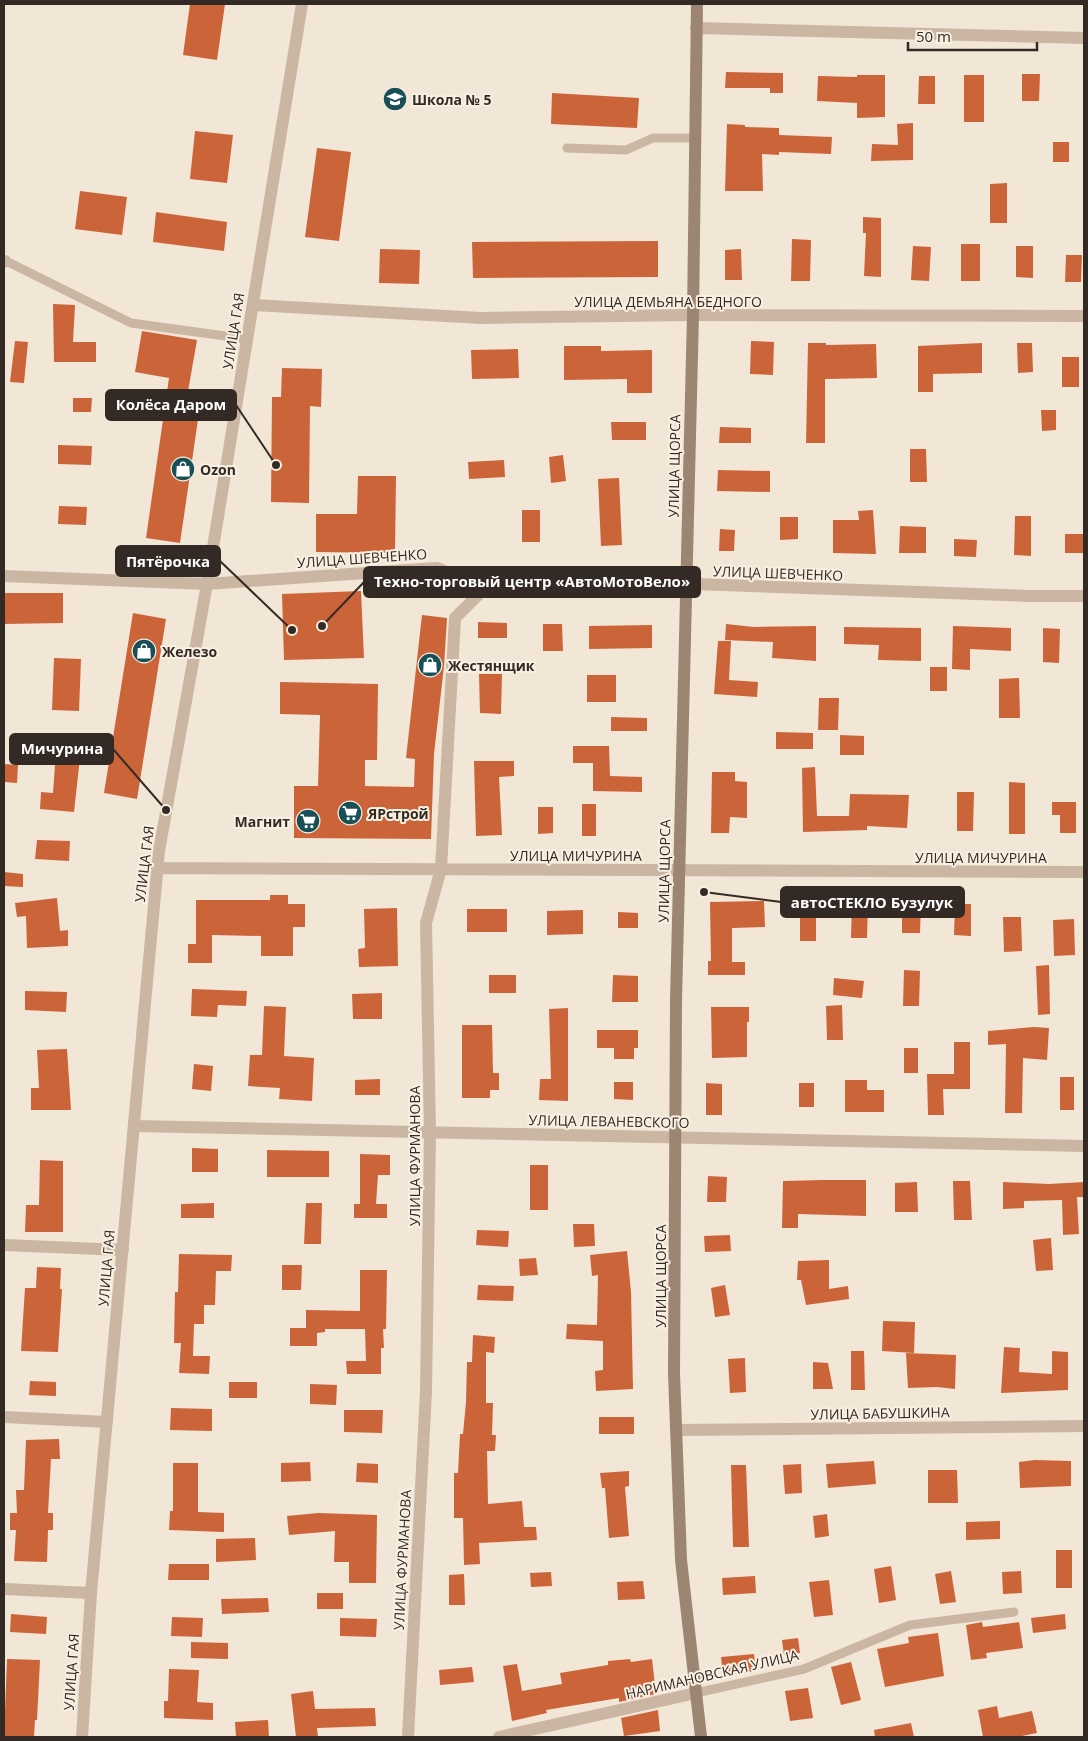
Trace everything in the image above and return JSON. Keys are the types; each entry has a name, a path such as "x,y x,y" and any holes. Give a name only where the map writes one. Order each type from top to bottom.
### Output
{"main road":[{"name":"УЛИЦА ЩОРСА","path":"697,4 693,315 679,870 674,1373 682,1560 701,1737"}],"street":[{"name":"УЛИЦА ГАЯ","path":"82,1737 91,1593 157,868 207,584 302,4"},
{"path":"696,28 1084,38"},
{"name":"УЛИЦА ДЕМЬЯНА БЕДНОГО","path":"252,306 481,318 693,315 1084,316"},
{"name":"УЛИЦА ШЕВЧЕНКО","path":"4,576 207,584 437,568 484,589 554,579 686,585 1029,596 1084,596"},
{"name":"УЛИЦА ФУРМАНОВА","path":"408,1737 426,1391 430,1132 426,923 441,869 455,618 484,589"},
{"name":"УЛИЦА МИЧУРИНА","path":"157,868 1084,872"},
{"name":"УЛИЦА ЛЕВАНЕВСКОГО","path":"134,1126 1084,1146"},
{"path":"4,1245 123,1250"},
{"path":"4,1417 107,1422"},
{"name":"УЛИЦА БАБУШКИНА","path":"676,1430 1084,1426"},
{"path":"4,1589 91,1593"},
{"name":"НАРИМАНОВСКАЯ УЛИЦА","path":"499,1737 696,1693"}],"lane":[{"path":"567,148 626,150 653,138 695,138"},
{"path":"4,261 132,323 247,339"},
{"name":"НАРИМАНОВСКАЯ УЛИЦА","path":"696,1693 804,1669 910,1625 1014,1612"}],"building":[{"path":"190,4 225,4 217,60 183,55"},
{"path":"726,72 783,73 783,93 770,93 770,88 725,88"},
{"path":"1022,74 1040,74 1039,101 1022,101"},
{"path":"857,75 885,75 885,117 857,118 857,103 817,101 818,76 857,77"},
{"path":"964,75 984,75 984,122 964,122"},
{"path":"919,76 935,76 935,104 918,104"},
{"path":"552,93 639,98 637,128 551,124"},
{"path":"913,123 913,160 871,161 872,144 898,145 897,124"},
{"path":"727,124 745,125 745,127 779,128 779,135 832,137 831,154 779,152 779,155 762,154 763,191 725,191"},
{"path":"195,131 233,135 227,183 190,179"},
{"path":"1053,142 1069,142 1069,162 1053,162"},
{"path":"317,148 351,152 339,241 305,237"},
{"path":"1007,183 1007,223 990,223 990,184"},
{"path":"80,191 127,197 122,235 75,229"},
{"path":"156,212 227,222 224,251 153,242"},
{"path":"863,217 881,218 881,277 864,276 866,233 863,233"},
{"path":"792,239 811,240 810,281 791,281"},
{"path":"658,241 658,277 473,278 472,242"},
{"path":"961,244 980,244 980,281 961,281"},
{"path":"913,246 931,247 929,281 911,280"},
{"path":"1016,246 1033,246 1033,278 1016,277"},
{"path":"380,249 420,250 419,284 379,283"},
{"path":"741,249 742,280 725,280 725,250"},
{"path":"1066,255 1082,255 1081,282 1065,282"},
{"path":"53,304 75,305 73,342 96,342 96,362 54,362"},
{"path":"142,331 197,340 187,397 201,399 180,543 146,538 169,378 135,372"},
{"path":"15,341 28,342 24,383 10,382"},
{"path":"751,341 774,342 773,375 750,374"},
{"path":"808,343 826,343 826,345 876,344 877,378 825,379 825,443 806,443"},
{"path":"982,343 982,373 933,374 933,392 918,392 918,346"},
{"path":"1017,343 1032,343 1033,372 1018,373"},
{"path":"564,346 601,346 601,351 652,350 652,393 627,393 627,379 564,380"},
{"path":"518,349 519,378 472,379 471,350"},
{"path":"1062,357 1079,357 1079,387 1062,387"},
{"path":"282,368 322,369 321,407 310,406 309,503 271,502 272,397 281,397"},
{"path":"73,398 92,398 91,412 73,412"},
{"path":"1041,410 1056,410 1056,430 1042,431"},
{"path":"611,422 646,422 646,440 612,440"},
{"path":"720,427 751,428 751,443 719,443"},
{"path":"58,445 92,446 91,465 58,464"},
{"path":"910,449 926,449 927,482 910,482"},
{"path":"563,455 566,481 551,483 549,457"},
{"path":"504,460 505,477 469,479 468,462"},
{"path":"718,470 770,471 770,492 717,491"},
{"path":"358,476 396,476 395,553 316,552 316,514 357,514"},
{"path":"619,478 622,545 601,546 598,479"},
{"path":"59,506 87,507 86,525 58,524"},
{"path":"522,510 540,510 540,542 522,542"},
{"path":"873,510 876,554 833,553 833,520 859,520 858,511"},
{"path":"1015,516 1031,516 1031,556 1014,555"},
{"path":"780,517 798,517 798,539 780,540"},
{"path":"900,526 926,527 926,553 899,553"},
{"path":"720,529 735,530 734,551 719,551"},
{"path":"1065,534 1084,534 1084,553 1065,553"},
{"path":"954,539 977,540 976,557 954,556"},
{"path":"361,591 364,658 284,660 282,594"},
{"path":"4,593 63,593 63,623 4,624"},
{"path":"133,613 166,619 137,799 104,793"},
{"path":"422,615 447,618 444,666 434,754 431,839 294,838 294,786 318,786 320,715 280,714 280,682 378,684 377,760 365,760 365,786 414,787 415,759 406,758"},
{"path":"478,622 507,623 507,638 478,638"},
{"path":"543,624 562,624 563,651 543,651"},
{"path":"726,624 754,627 816,626 816,661 772,658 773,642 725,640"},
{"path":"652,625 652,648 589,649 589,626"},
{"path":"953,626 1011,628 1011,651 970,649 970,670 952,669"},
{"path":"844,627 921,628 921,661 878,660 879,645 844,644"},
{"path":"1043,628 1060,629 1059,663 1043,662"},
{"path":"718,641 731,641 729,680 758,682 757,697 714,694"},
{"path":"54,658 81,659 79,711 52,710"},
{"path":"930,667 947,667 947,691 930,691"},
{"path":"479,674 502,674 501,714 480,713"},
{"path":"587,675 616,675 616,702 587,702"},
{"path":"1019,678 1020,718 999,718 999,679"},
{"path":"819,698 839,698 838,730 818,730"},
{"path":"611,717 647,718 647,731 611,731"},
{"path":"776,732 813,733 813,749 776,749"},
{"path":"840,735 864,736 864,755 840,755"},
{"path":"57,737 82,739 74,812 40,809 41,792 53,793"},
{"path":"573,746 609,746 610,776 642,777 642,792 593,791 593,763 573,763"},
{"path":"474,761 514,761 514,776 499,777 502,835 476,836"},
{"path":"4,764 18,765 17,783 4,782"},
{"path":"815,767 817,816 849,816 850,794 909,795 907,828 867,826 867,830 803,832 802,768"},
{"path":"712,772 735,772 735,781 747,782 747,818 730,817 729,833 711,833"},
{"path":"1009,782 1025,783 1025,834 1009,834"},
{"path":"957,792 974,792 973,831 957,831"},
{"path":"1052,802 1076,802 1076,833 1060,833 1060,815 1052,815"},
{"path":"582,804 596,804 596,836 582,836"},
{"path":"538,807 553,807 553,833 538,834"},
{"path":"37,840 70,841 69,861 35,859"},
{"path":"4,872 23,874 23,887 4,886"},
{"path":"270,895 288,895 288,904 305,904 305,927 293,927 293,956 261,956 261,936 212,935 212,963 188,963 188,944 196,944 196,900 270,900"},
{"path":"57,898 60,931 68,930 68,946 27,948 26,916 17,917 15,903"},
{"path":"764,901 765,927 732,928 732,962 745,962 745,975 708,975 708,961 711,961 710,902"},
{"path":"902,901 921,901 920,933 902,933"},
{"path":"852,902 868,903 867,938 851,938"},
{"path":"800,904 816,904 816,941 800,941"},
{"path":"955,904 971,904 971,936 954,935"},
{"path":"397,908 398,966 359,967 358,949 365,948 364,909"},
{"path":"467,909 507,909 507,932 467,932"},
{"path":"583,910 583,934 547,935 547,911"},
{"path":"618,912 638,913 638,928 618,928"},
{"path":"1003,917 1021,917 1022,951 1004,952"},
{"path":"1074,919 1075,955 1054,956 1053,920"},
{"path":"1049,965 1050,1014 1038,1015 1036,966"},
{"path":"904,970 920,971 919,1006 903,1006"},
{"path":"489,975 516,975 516,993 489,993"},
{"path":"613,975 638,976 638,1002 612,1002"},
{"path":"834,978 864,981 862,998 833,995"},
{"path":"192,989 247,991 246,1006 218,1005 217,1017 191,1016"},
{"path":"25,991 67,992 66,1012 25,1010"},
{"path":"382,993 382,1019 353,1019 352,994"},
{"path":"842,1005 843,1040 827,1040 826,1006"},
{"path":"264,1006 286,1007 284,1056 314,1058 312,1101 279,1099 280,1088 248,1086 250,1055 262,1055"},
{"path":"711,1007 749,1007 747,1057 712,1058"},
{"path":"568,1008 568,1101 539,1100 540,1079 551,1079 549,1009"},
{"path":"462,1025 492,1025 493,1073 499,1073 499,1090 490,1090 490,1098 462,1098"},
{"path":"1034,1027 1049,1028 1047,1060 1023,1058 1022,1113 1005,1113 1006,1044 988,1045 988,1031"},
{"path":"597,1030 638,1030 638,1048 634,1048 634,1059 614,1059 614,1048 597,1048"},
{"path":"954,1042 970,1042 970,1089 943,1089 944,1115 928,1115 927,1074 954,1074"},
{"path":"904,1048 918,1048 918,1073 904,1073"},
{"path":"67,1049 71,1110 31,1110 31,1088 39,1088 37,1050"},
{"path":"194,1064 213,1066 211,1091 192,1089"},
{"path":"1060,1077 1074,1077 1074,1110 1060,1110"},
{"path":"380,1079 380,1095 355,1095 355,1080"},
{"path":"845,1080 867,1080 867,1090 884,1090 884,1112 845,1112"},
{"path":"614,1082 633,1082 633,1100 614,1099"},
{"path":"706,1083 722,1084 722,1115 706,1115"},
{"path":"799,1083 814,1083 814,1107 799,1107"},
{"path":"192,1148 218,1149 218,1172 192,1172"},
{"path":"267,1150 329,1151 329,1177 267,1177"},
{"path":"360,1154 390,1155 390,1175 378,1175 376,1204 387,1204 387,1218 354,1218 354,1204 360,1204"},
{"path":"40,1160 63,1161 63,1232 25,1232 26,1205 39,1205"},
{"path":"530,1165 548,1165 548,1210 530,1210"},
{"path":"708,1176 727,1177 726,1202 707,1202"},
{"path":"866,1180 866,1216 798,1214 798,1228 782,1228 783,1181"},
{"path":"953,1181 970,1181 972,1220 954,1220"},
{"path":"917,1182 918,1212 895,1212 895,1183"},
{"path":"1003,1182 1049,1184 1084,1182 1084,1197 1077,1197 1079,1234 1063,1235 1062,1200 1024,1201 1024,1208 1003,1209"},
{"path":"214,1203 214,1218 181,1218 181,1204"},
{"path":"306,1203 322,1203 321,1244 304,1244"},
{"path":"573,1224 594,1224 595,1246 574,1247"},
{"path":"477,1230 509,1231 508,1247 476,1245"},
{"path":"730,1235 731,1251 705,1252 704,1236"},
{"path":"1051,1238 1053,1270 1036,1271 1033,1240"},
{"path":"627,1251 631,1292 633,1389 596,1391 595,1371 603,1370 603,1341 566,1339 567,1324 597,1325 598,1275 592,1276 590,1255"},
{"path":"179,1254 232,1255 231,1271 216,1271 215,1305 204,1305 204,1324 194,1324 193,1356 210,1356 209,1374 179,1373 181,1343 174,1343 175,1292 178,1292"},
{"path":"536,1258 538,1275 520,1276 519,1259"},
{"path":"829,1260 829,1289 848,1286 849,1299 806,1305 801,1280 797,1280 798,1261"},
{"path":"282,1265 302,1265 301,1290 282,1290"},
{"path":"37,1267 61,1268 60,1289 62,1289 58,1352 21,1351 25,1288 36,1288"},
{"path":"360,1270 387,1270 386,1329 383,1329 384,1348 381,1348 381,1374 347,1374 346,1361 366,1361 365,1329 325,1329 325,1332 317,1333 317,1346 290,1346 290,1328 306,1328 306,1310 360,1311"},
{"path":"478,1285 514,1286 513,1301 477,1300"},
{"path":"725,1285 730,1315 715,1317 711,1288"},
{"path":"883,1321 915,1322 914,1353 882,1351"},
{"path":"473,1335 495,1337 494,1353 486,1352 486,1403 493,1403 492,1435 496,1435 495,1451 487,1451 488,1504 522,1501 524,1527 536,1527 537,1540 479,1543 480,1564 464,1565 463,1518 454,1518 454,1473 458,1473 460,1434 463,1434 466,1402 467,1362 472,1362"},
{"path":"1004,1347 1020,1348 1019,1372 1052,1374 1052,1351 1068,1352 1068,1390 1001,1393"},
{"path":"851,1351 864,1351 865,1390 851,1390"},
{"path":"906,1353 956,1355 955,1389 937,1387 908,1388"},
{"path":"745,1358 746,1392 730,1393 728,1359"},
{"path":"813,1362 828,1363 833,1389 813,1389"},
{"path":"30,1381 56,1382 56,1396 29,1395"},
{"path":"229,1382 257,1382 257,1398 229,1398"},
{"path":"310,1384 337,1385 336,1405 310,1404"},
{"path":"171,1408 212,1409 212,1431 170,1430"},
{"path":"344,1410 383,1410 382,1433 344,1432"},
{"path":"599,1417 634,1417 634,1434 599,1434"},
{"path":"59,1439 60,1459 51,1459 48,1513 53,1513 53,1530 48,1530 47,1562 14,1561 16,1530 10,1530 10,1513 17,1513 16,1490 24,1490 26,1440"},
{"path":"1035,1460 1071,1461 1071,1486 1020,1488 1019,1462"},
{"path":"874,1461 876,1484 828,1488 826,1464"},
{"path":"310,1462 311,1481 281,1482 281,1463"},
{"path":"173,1463 198,1463 198,1512 224,1513 224,1532 169,1530 170,1511 173,1511"},
{"path":"357,1463 378,1464 378,1483 356,1482"},
{"path":"801,1464 802,1493 785,1494 783,1465"},
{"path":"731,1465 746,1465 749,1547 733,1547"},
{"path":"928,1470 957,1470 958,1503 928,1503"},
{"path":"629,1471 629,1486 625,1487 629,1536 609,1538 605,1488 602,1488 600,1473"},
{"path":"318,1513 377,1515 376,1583 349,1583 349,1562 334,1562 335,1531 289,1535 287,1516"},
{"path":"827,1514 829,1536 815,1538 813,1516"},
{"path":"1000,1521 1000,1539 966,1540 966,1522"},
{"path":"255,1538 256,1560 216,1562 216,1539"},
{"path":"1056,1550 1072,1550 1072,1588 1056,1588"},
{"path":"169,1564 209,1564 209,1580 168,1580"},
{"path":"891,1566 896,1600 879,1603 874,1569"},
{"path":"951,1571 956,1602 940,1604 935,1574"},
{"path":"1021,1571 1022,1593 1003,1594 1002,1572"},
{"path":"551,1572 552,1586 531,1587 530,1573"},
{"path":"464,1574 465,1605 449,1605 449,1575"},
{"path":"755,1576 756,1593 723,1595 722,1578"},
{"path":"829,1580 833,1615 814,1617 809,1582"},
{"path":"643,1581 645,1599 618,1600 617,1582"},
{"path":"317,1593 343,1593 343,1609 317,1609"},
{"path":"268,1598 269,1612 222,1614 221,1599"},
{"path":"11,1614 47,1617 46,1634 10,1632"},
{"path":"1065,1614 1066,1629 1033,1633 1031,1618"},
{"path":"172,1617 203,1618 202,1637 171,1636"},
{"path":"340,1618 377,1619 376,1637 340,1636"},
{"path":"982,1622 983,1627 1019,1622 1023,1648 986,1653 987,1658 971,1660 966,1625"},
{"path":"938,1633 944,1676 885,1687 877,1649 909,1643 908,1637"},
{"path":"798,1638 800,1653 784,1655 782,1640"},
{"path":"191,1642 228,1643 228,1659 191,1658"},
{"path":"754,1654 756,1671 723,1675 721,1657"},
{"path":"7,1659 40,1660 37,1720 35,1720 34,1737 4,1737"},
{"path":"630,1659 631,1662 652,1659 656,1694 619,1702 619,1698 546,1710 547,1713 512,1721 503,1666 517,1664 522,1691 562,1684 560,1673 608,1665 608,1661"},
{"path":"851,1662 861,1700 841,1705 831,1667"},
{"path":"472,1667 474,1682 440,1685 439,1670"},
{"path":"169,1669 199,1670 197,1702 213,1703 213,1720 164,1718 164,1701 168,1701"},
{"path":"808,1688 813,1718 790,1721 785,1691"},
{"path":"313,1691 315,1709 375,1708 376,1726 317,1728 318,1737 296,1737 291,1694"},
{"path":"997,1706 999,1718 1032,1711 1037,1733 1017,1737 983,1737 978,1710"},
{"path":"658,1710 660,1731 624,1736 621,1718"},
{"path":"268,1720 269,1737 236,1737 235,1722"},
{"path":"911,1723 914,1737 875,1737 874,1730"}],"place":[{"name":"Школа № 5","path":"395,99"},
{"name":"Колёса Даром","path":"276,465"},
{"name":"Ozon","path":"183,469"},
{"name":"Техно-торговый центр «АвтоМотоВело»","path":"322,626"},
{"name":"Пятёрочка","path":"292,630"},
{"name":"Железо","path":"144,651"},
{"name":"Жестянщик","path":"430,665"},
{"name":"Мичурина","path":"166,810"},
{"name":"ЯРстрой","path":"350,813"},
{"name":"Магнит","path":"308,821"},
{"name":"автоСТЕКЛО Бузулук","path":"704,892"}]}
